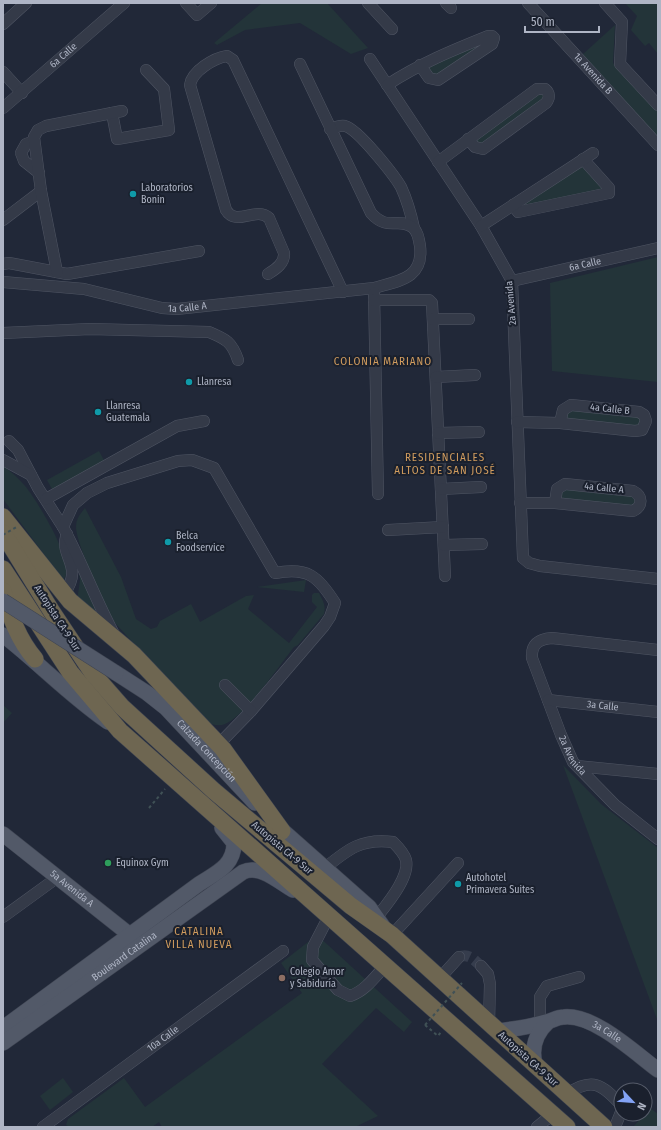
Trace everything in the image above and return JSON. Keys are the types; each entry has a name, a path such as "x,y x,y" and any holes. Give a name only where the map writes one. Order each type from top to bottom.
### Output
{"highway":[{"path":"3,517 64,594 134,655 219,744 282,831"},
{"name":"Autopista CA-9 Sur","path":"3,534 94,675 122,707 226,801 351,906 385,928 604,1127"},
{"name":"Autopista CA-9 Sur","path":"3,569 70,672 120,731 211,810 567,1127"},
{"path":"3,591 10,615 19,636 35,659"}],"main road":[{"name":"Calzada Concepción","path":"3,601 147,693 166,708 282,831 369,907 385,928"},
{"path":"3,634 35,659 68,692 120,731"},
{"name":"Boulevard Catalina","path":"134,941 203,882 220,871 228,863 234,849 232,838 219,823 211,810"},
{"name":"5a Avenida A","path":"3,834 58,877 134,941"},
{"name":"Boulevard Catalina","path":"3,1028 80,979 134,941 211,895 239,874 251,869 262,872 310,899"},
{"name":"Boulevard Catalina","path":"3,1043 80,979"},
{"name":"3a Calle","path":"494,1027 544,1023 566,1017 590,1023 607,1032 658,1070"},
{"path":"534,1064 533,1053 535,1041 544,1023"}],"street":[{"path":"3,24 26,3"},
{"name":"6a Calle","path":"3,108 124,3"},
{"path":"186,3 197,15 211,3"},
{"path":"368,3 392,29"},
{"name":"1a Avenida B","path":"528,3 658,145"},
{"path":"605,3 622,22 620,64 658,105"},
{"path":"387,85 420,65 488,36 494,38 492,44 438,80 429,78 420,65"},
{"path":"268,274 282,262 285,258 284,253 269,218 265,214 260,213 234,218 226,210 190,85 194,74 221,57 227,56 233,60 343,292"},
{"name":"2a Avenida","path":"370,59 481,226 512,281 521,549 526,562 540,566 658,579"},
{"path":"300,64 370,213 375,218 386,224 405,224 414,228"},
{"path":"57,272 38,173 34,141 38,130 46,126 117,112 116,139 169,130 164,90 146,70"},
{"path":"3,72 22,93"},
{"path":"438,162 468,139 537,89 545,89 548,93 549,98 546,103 483,149 475,147 468,139"},
{"name":"1a Calle A","path":"3,282 84,289 162,308 178,309 374,288 407,278 416,270 421,254 420,241 414,228 409,207 400,186 379,158 350,128 340,126 330,129"},
{"path":"481,226 513,205 588,156 609,188 610,193 518,212 513,205"},
{"path":"3,220 41,192"},
{"name":"6a Calle","path":"512,281 658,248"},
{"path":"3,264 9,263 67,274 199,251"},
{"path":"374,288 378,494"},
{"path":"374,300 429,300 432,303 445,576"},
{"path":"433,319 469,319"},
{"path":"3,333 90,329 209,332 223,338 234,347 238,360"},
{"path":"436,377 475,375"},
{"name":"4a Calle B","path":"517,422 560,423 635,431 644,428 646,421 644,415 639,412 571,405 563,410 560,423"},
{"path":"46,499 177,426 204,421"},
{"path":"438,433 479,432"},
{"path":"9,441 18,450 31,475 72,541 98,604 118,641"},
{"path":"3,460 31,475"},
{"path":"64,594 70,586 73,575 72,566 64,542 65,531 70,510 77,500 107,483 178,461 192,460 214,468 275,573 292,571 307,572 324,586 335,602 330,617 324,626 251,711 219,744"},
{"name":"4a Calle A","path":"520,503 555,503 633,511 639,507 641,501 638,495 633,491 565,484 557,489 555,503"},
{"path":"441,489 481,487"},
{"path":"388,530 443,527"},
{"path":"444,545 482,544"},
{"name":"2a Avenida","path":"657,837 615,804 577,766 568,752 532,658 532,652 535,644 542,640 552,638 658,650"},
{"path":"225,685 251,711"},
{"name":"3a Calle","path":"548,700 658,712"},
{"path":"577,766 658,774"},
{"path":"325,868 363,842 376,839 393,842 406,860 406,869 385,928"},
{"path":"385,928 458,863"},
{"path":"3,917 58,877"},
{"path":"203,882 211,895"},
{"path":"329,916 313,947 312,960 338,990 350,996 358,993 366,987 385,966"},
{"name":"10a Calle","path":"50,1126 283,951"},
{"path":"440,978 459,958"},
{"path":"481,966 488,974 494,1027"},
{"path":"544,1023 540,997 546,986 579,977"},
{"path":"567,1094 578,1086 596,1084 613,1098"},
{"path":"537,1127 553,1114"}],"path":[{"path":"3,534 18,526"},
{"path":"149,808 173,778"},
{"path":"438,1036 425,1025 462,983"}],"shaded area":[{"path":"262,3 327,3 368,48 351,54 300,23 245,30 217,45 214,43"},
{"path":"625,3 658,3 658,54 649,43 645,46 631,30 637,16"},
{"path":"615,25 613,63 658,111 658,139 582,55"},
{"path":"492,36 441,79 426,75 431,60"},
{"path":"537,89 549,95 483,149 468,139"},
{"path":"583,159 609,188 518,212 513,205"},
{"path":"658,257 658,382 552,371 550,283"},
{"path":"563,410 639,412 644,428 560,423"},
{"path":"99,451 105,462 53,491 47,480"},
{"path":"3,466 26,487 39,505 61,548 66,573 63,580 3,499"},
{"path":"557,489 630,491 639,507 555,503"},
{"path":"85,508 121,577 136,619 151,629 157,627 160,621 191,604 200,622 246,596 254,595 248,609 289,643 317,607 312,602 312,595 314,593 319,593 322,598 325,611 324,614 298,645 294,647 243,711 222,725 214,725 204,721 116,624 111,616 92,576 77,535 77,522"},
{"path":"78,565 99,620 77,601 80,580"},
{"path":"306,580 304,592 257,587"},
{"path":"3,705 12,713 3,723"},
{"path":"563,765 601,804 658,848 658,1022"},
{"path":"317,935 412,1022 404,1032 376,1008 322,1064 378,1116 355,1127 162,1127 159,1122 152,1127 69,1127 66,1125 68,1119 124,1078 145,1107 302,993 281,963"},
{"path":"63,1078 73,1092 50,1110 40,1096"},
{"path":"653,1110 658,1114 658,1127 633,1127 637,1122 653,1122"}],"tunnel":[{"path":"459,957 466,956 474,959 481,966"}],"place":[{"name":"Laboratorios Bonin","path":"133,194"},
{"name":"Llanresa","path":"189,382"},
{"name":"Llanresa Guatemala","path":"98,412"},
{"name":"Belca Foodservice","path":"168,542"},
{"name":"Equinox Gym","path":"108,863"},
{"name":"Autohotel Primavera Suites","path":"458,884"},
{"name":"Colegio Amor y Sabiduría","path":"282,978"}],"district":[{"name":"COLONIA MARIANO","path":"383,361"},
{"name":"RESIDENCIALES ALTOS DE SAN JOSÉ","path":"445,463"},
{"name":"CATALINA VILLA NUEVA","path":"199,937"}]}
